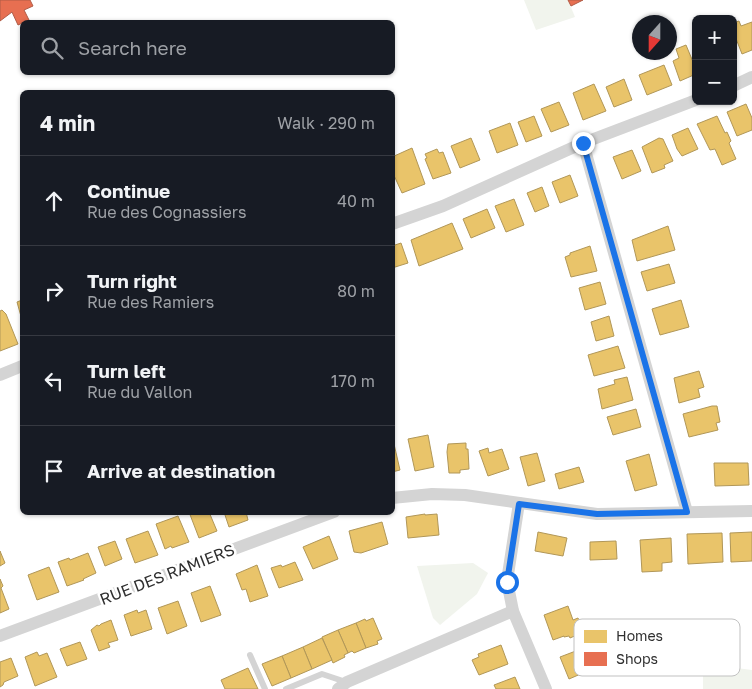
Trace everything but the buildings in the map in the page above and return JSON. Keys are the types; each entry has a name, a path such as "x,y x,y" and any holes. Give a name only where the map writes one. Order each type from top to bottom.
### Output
{"street":[{"path":"737,84 752,77"},
{"path":"395,223 443,206 583,143 692,102"},
{"path":"583,143 687,512"},
{"path":"0,375 20,367"},
{"path":"395,498 432,494 465,495 597,514 752,511"},
{"path":"519,504 507,582 513,611 546,689"},
{"name":"RUE DES RAMIERS","path":"0,636 326,515"},
{"path":"342,686 513,611"}],"lane":[{"path":"250,656 265,689"},
{"path":"286,689 322,674 342,686"}],"shaded area":[{"path":"524,0 568,0 575,17 536,30"},
{"path":"473,563 488,573 477,594 440,625 433,618 417,566"},
{"path":"740,668 752,670 752,689 703,689 703,676 740,676"}],"route":[{"path":"507,582 519,504 597,514 687,512 583,143"}]}
